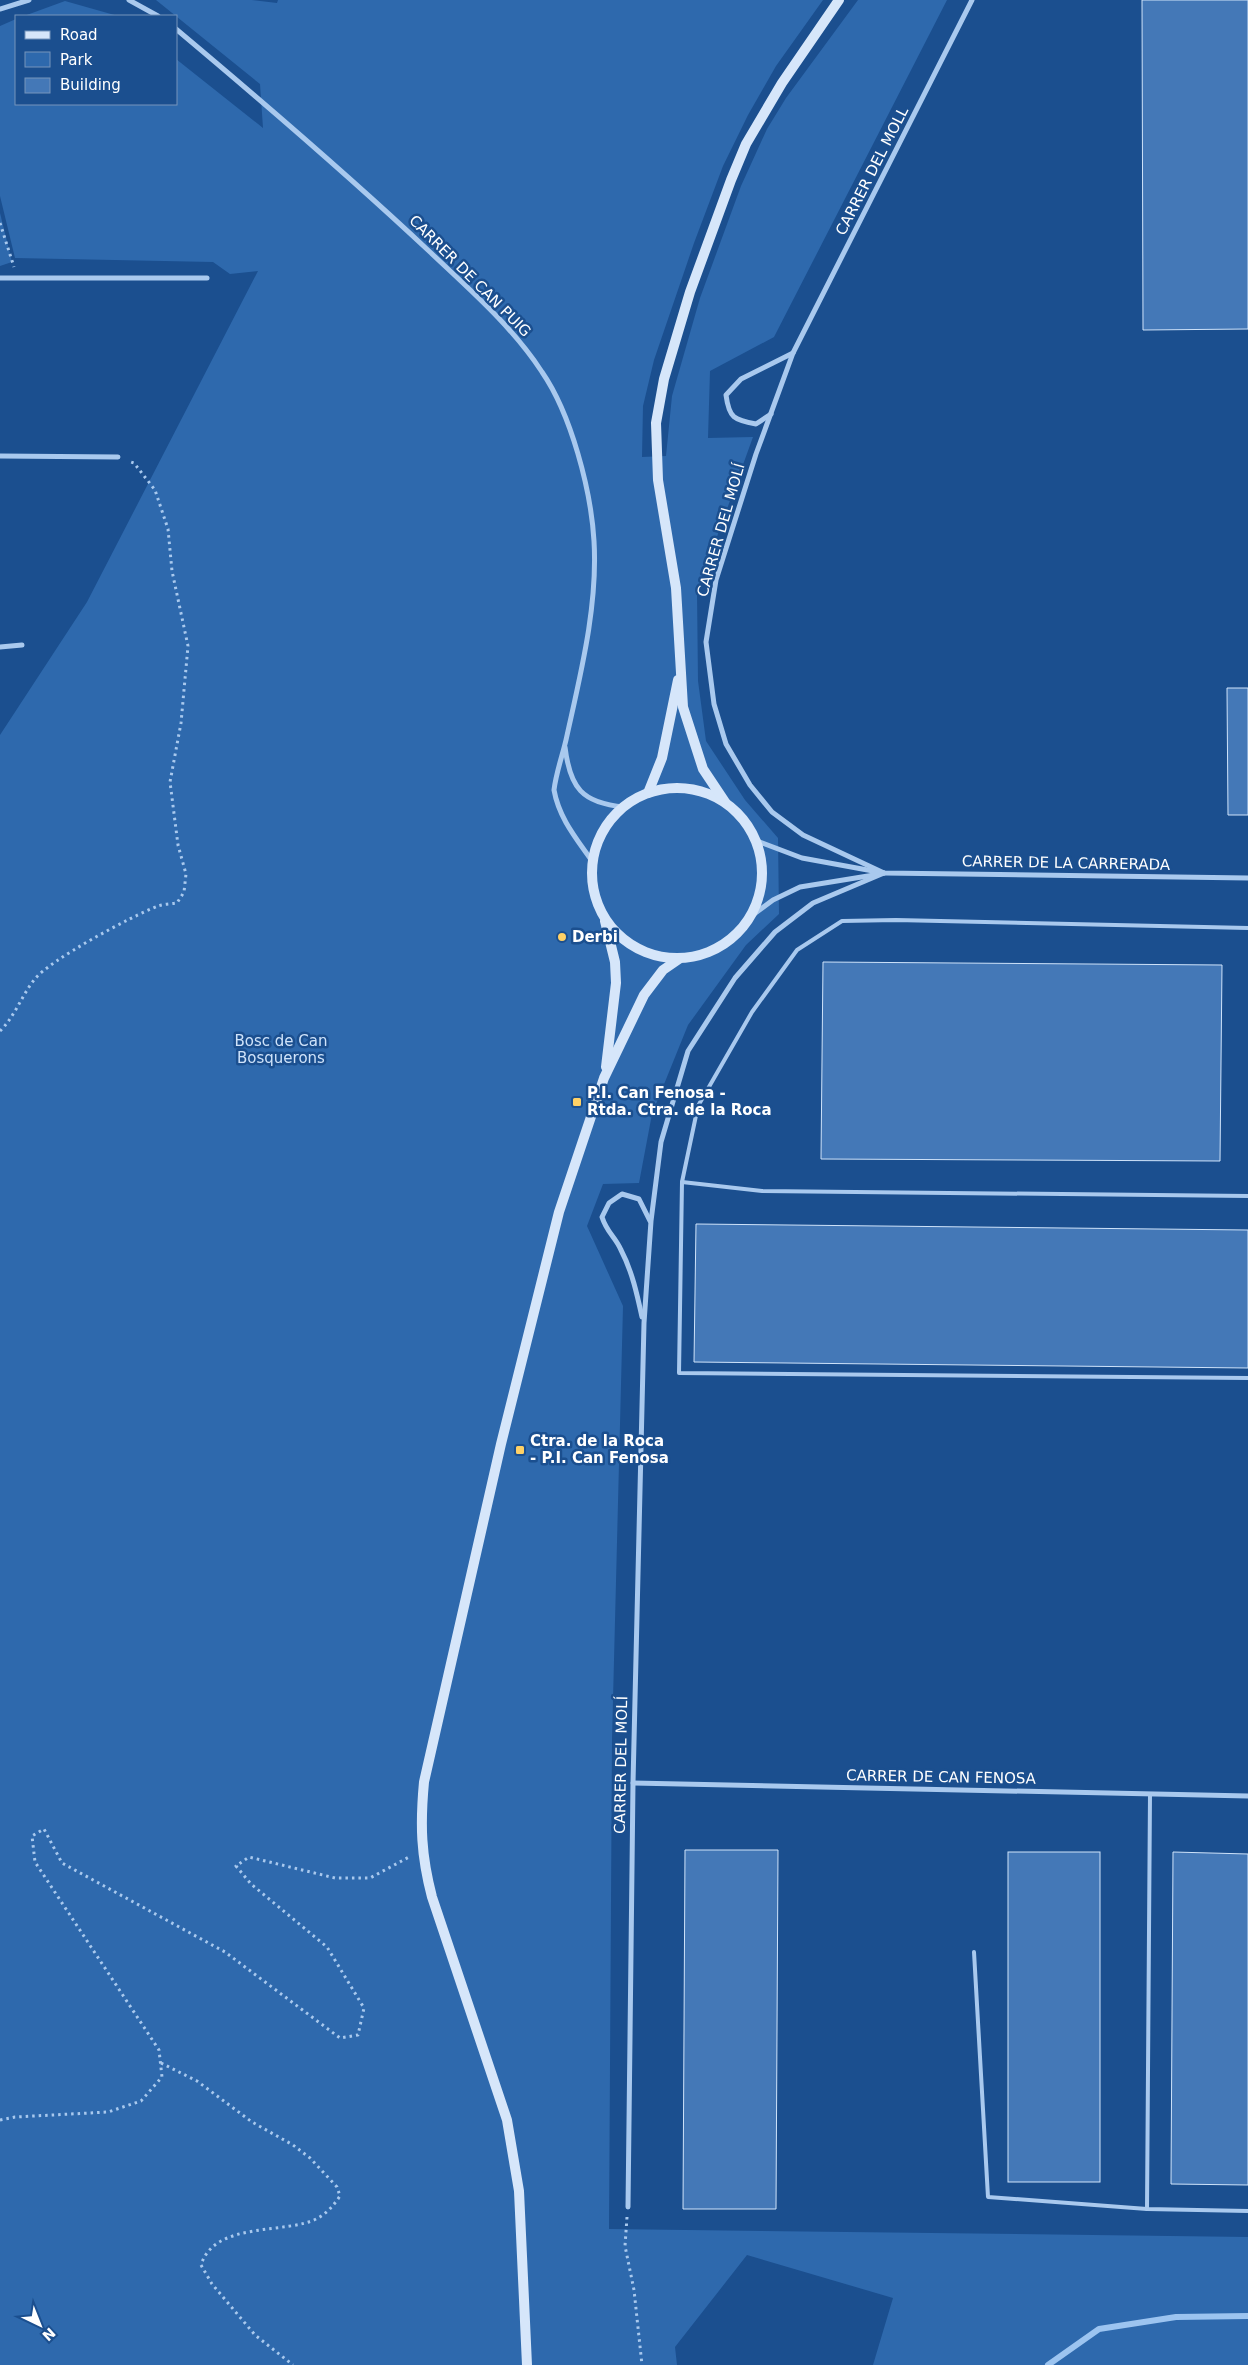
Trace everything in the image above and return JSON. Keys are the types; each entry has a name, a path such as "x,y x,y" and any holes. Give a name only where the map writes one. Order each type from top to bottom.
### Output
{"street":[{"path":"0,9 29,0"},
{"path":"129,0 156,15"},
{"path":"605,921 618,936 629,944 661,957 678,959 696,955 723,944 750,917 758,898 763,868 757,841 703,769 683,707 676,588 658,480 655,452 656,422 663,385 693,283 746,144 782,84 839,0"},
{"name":"CARRER DEL MOLL","path":"793,353 972,0"},
{"name":"CARRER DE CAN PUIG","path":"178,31 386,210 494,315 521,344 543,373 569,432 586,483 594,540 594,578 589,619 565,744 556,773 554,790 557,806 565,824 592,861"},
{"path":"0,278 207,278"},
{"path":"771,414 756,424 738,420 728,411 726,395 741,379 793,353"},
{"name":"CARRER DEL MOLÍ","path":"793,353 716,580 706,642 714,704 726,744 750,785 772,812 803,835 884,873"},
{"path":"0,456 118,457"},
{"path":"0,647 22,645"},
{"path":"648,792 662,758 681,667"},
{"name":"CARRER DE CAN PUIG","path":"565,744 568,772 585,794 596,802 624,806"},
{"path":"604,1078 612,1031 616,983 614,962 605,921 593,888 592,861 608,827 624,806 648,792 678,788 691,789 726,802"},
{"name":"CARRER DE LA CARRERADA","path":"757,841 802,858 884,873 1248,878"},
{"name":"CARRER DEL MOLÍ","path":"628,2207 633,1783 644,1322 651,1221 661,1142 688,1051 735,978 775,932 813,903 884,873"},
{"name":"CARRER DE LA CARRERADA","path":"750,917 772,900 800,887 884,873"},
{"path":"527,2365 519,2191 506,2120 432,1897 421,1850 424,1782 430,1746 558,1212 604,1078 644,995 663,970 678,959"},
{"name":"CARRER DEL MOLÍ","path":"644,1322 631,1272 621,1248 606,1230 602,1217 609,1203 622,1194 639,1199 651,1221"},
{"name":"CARRER DE CAN FENOSA","path":"633,1783 1248,1796"}],"lane":[{"path":"1248,928 896,920 842,921 798,950 752,1012 698,1106 682,1182 679,1373 1248,1378"},
{"path":"682,1182 762,1191 1248,1196"},
{"path":"1148,2209 1150,1794"},
{"path":"974,1952 988,2197 1148,2209 1248,2211"}],"path":[{"path":"0,223 17,277"},
{"path":"0,1031 10,1022 34,979 48,968 101,935 159,906 177,903 184,892 186,874 178,845 170,782 181,724 188,646 172,571 168,529 155,490 134,464 118,457"},
{"path":"0,2120 15,2117 108,2112 142,2101 162,2076 159,2050 35,1862 32,1836 44,1829 62,1863 225,1952 340,2038 358,2035 364,2008 327,1948 251,1884 236,1866 249,1857 335,1878 370,1878 421,1850"},
{"path":"160,2063 196,2081 252,2122 293,2144 310,2158 337,2187 340,2196 334,2204 316,2219 252,2230 210,2249 204,2256 201,2265 212,2284 255,2335 293,2365"},
{"path":"628,2207 625,2246 634,2290 642,2365"}],"green space":[{"name":"Bosc de Can Bosquerons","path":"156,0 252,0 277,3 278,0 823,0 776,66 748,115 723,166 694,243 654,360 643,406 642,457 666,456 672,396 700,298 741,186 767,129 786,98 858,0 947,0 774,337 710,371 708,438 753,437 697,592 698,681 706,741 745,800 778,838 779,914 746,945 688,1025 652,1114 639,1183 603,1184 587,1226 623,1306 612,1739 609,2229 1248,2237 1248,2365 873,2365 893,2298 747,2255 675,2347 677,2365 0,2365 0,735 87,602 258,271 230,274 213,262 15,258 0,196 0,26 15,19 15,105 178,105 178,61 263,128 260,84 178,18 178,15 175,15"},
{"path":"65,1 114,15 27,15"},
{"path":"0,213 12,262 0,266"}],"building":[{"path":"1142,0 1248,0 1248,329 1143,330"},
{"path":"1227,688 1248,688 1248,815 1228,815"},
{"path":"823,962 1222,965 1220,1161 821,1159"},
{"path":"696,1224 1248,1230 1248,1368 694,1362"},
{"path":"685,1850 778,1850 776,2209 683,2209"},
{"path":"1008,1852 1100,1852 1100,2182 1008,2182"},
{"path":"1173,1852 1248,1854 1248,2185 1171,2184"}],"waterway":[{"path":"1048,2365 1099,2329 1176,2317 1248,2316"}],"place":[{"name":"Derbi","path":"562,937"},
{"name":"P.I. Can Fenosa - Rtda. Ctra. de la Roca","path":"577,1102"},
{"name":"Ctra. de la Roca - P.I. Can Fenosa","path":"520,1450"}]}
